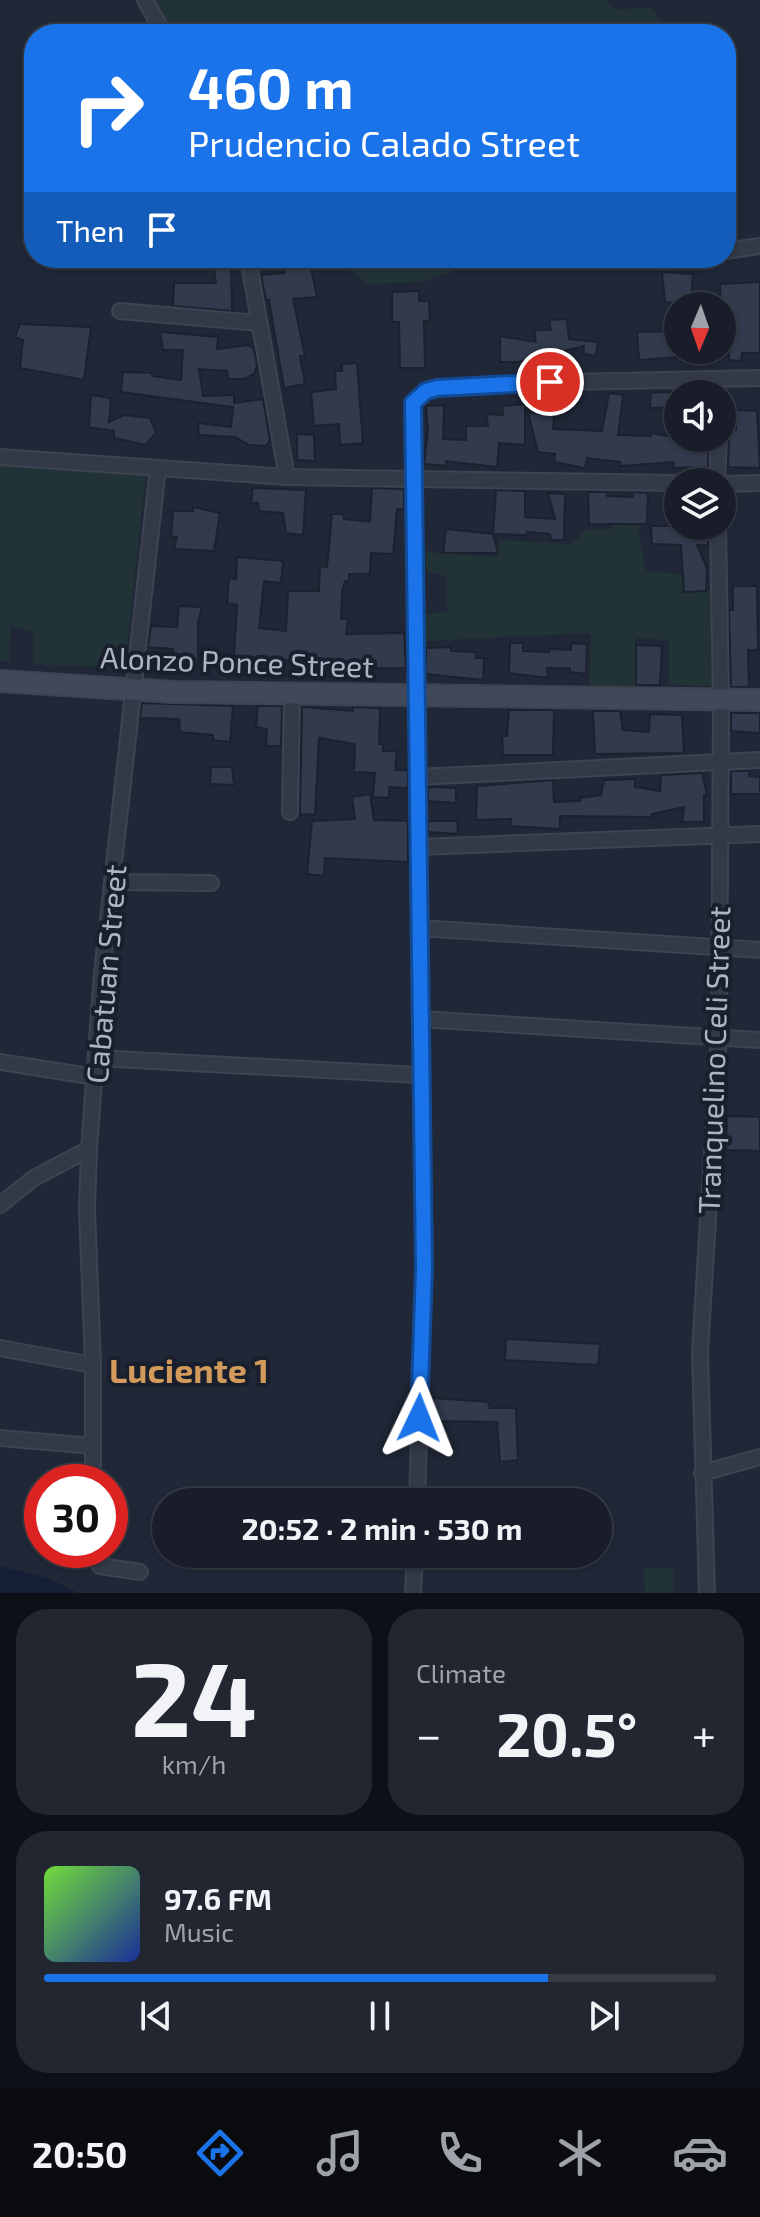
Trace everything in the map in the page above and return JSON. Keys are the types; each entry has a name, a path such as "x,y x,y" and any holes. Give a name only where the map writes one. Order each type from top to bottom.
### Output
{"street":[{"path":"145,0 158,24"},
{"path":"736,250 760,246"},
{"path":"250,268 287,477"},
{"path":"120,311 259,323"},
{"path":"736,384 760,378"},
{"path":"417,1488 424,1268 419,1075 413,403 426,391 437,388 521,383 664,386"},
{"path":"0,457 287,477 664,483"},
{"name":"Cabatuan Street","path":"93,1464 93,1365 87,1220 89,1149 132,690 158,468"},
{"path":"736,483 760,483"},
{"name":"Tranquelino Celi Street","path":"707,1593 700,1352 719,1036 721,701 718,540"},
{"name":"Alonzo Ponce Street","path":"0,681 132,690 760,700"},
{"path":"290,812 292,691"},
{"path":"417,777 760,760"},
{"path":"418,847 760,834"},
{"path":"113,882 211,883"},
{"path":"419,928 760,950"},
{"path":"420,1019 760,1040"},
{"path":"96,1058 419,1075"},
{"path":"0,1062 95,1077"},
{"path":"0,1205 34,1178 89,1149"},
{"path":"0,1348 93,1365"},
{"path":"0,1438 93,1446"},
{"path":"702,1473 760,1457"},
{"path":"113,1568 140,1572"},
{"path":"413,1593 414,1568"}],"shaded area":[{"path":"145,0 606,0 614,9 651,8 662,22 661,24 158,24"},
{"path":"347,268 452,268 451,272 421,282 368,284"},
{"path":"0,465 146,474 125,668 33,664 34,632 11,627 9,662 0,661"},
{"path":"610,512 625,513 625,526 638,525 646,571 682,574 684,592 712,591 715,686 669,685 669,640 635,638 636,686 589,686 591,633 424,641 423,614 447,612 446,576 426,571 426,552 498,557 499,540 572,544 586,530 613,529"},
{"path":"644,1568 673,1568 674,1593 645,1593"}],"water":[{"path":"0,1566 48,1578 78,1593 0,1593"}],"building":[{"path":"214,268 231,268 232,311 173,306 174,283 216,283"},
{"path":"285,268 311,268 317,297 293,299 305,356 300,356 305,384 284,388 269,300 266,300 261,275 284,273"},
{"path":"662,272 693,274 692,292 664,292"},
{"path":"760,282 760,353 742,353 741,361 736,361 736,292 720,292 720,284"},
{"path":"419,291 419,301 429,301 430,321 424,321 425,368 400,368 399,322 392,322 392,292"},
{"path":"567,319 569,339 598,342 596,356 583,354 584,346 519,362 500,362 500,336 536,342 534,330 551,330 549,320"},
{"path":"20,324 91,327 84,380 20,368 23,340 15,337"},
{"path":"664,331 664,358 639,360 637,332"},
{"path":"160,332 218,337 217,349 248,345 254,349 257,366 254,374 244,379 228,379 227,371 199,369 203,396 234,395 234,403 263,399 270,440 266,446 249,445 235,437 199,435 198,423 231,427 233,407 121,392 123,372 152,373 152,376 181,380 183,350 163,350"},
{"path":"357,363 363,443 340,445 339,424 314,426 311,392 336,389 335,371 342,371 342,364"},
{"path":"664,392 664,408 650,408 651,393"},
{"path":"609,393 623,395 618,435 664,435 664,452 709,452 708,467 674,468 674,462 620,466 620,462 587,458 585,468 554,462 555,454 538,452 528,412 554,415 553,429 602,431"},
{"path":"91,395 111,398 109,422 124,415 150,418 156,432 146,445 114,438 114,431 89,427"},
{"path":"525,404 525,445 499,443 497,467 446,461 446,466 424,464 428,430 426,406 444,405 443,439 466,440 466,426 488,426 486,414 503,415 502,406"},
{"path":"736,410 757,411 760,468 728,467 729,452 736,452"},
{"path":"297,434 314,435 315,461 297,460"},
{"path":"253,488 306,490 303,535 286,533 283,513 259,511 258,503 251,503"},
{"path":"372,488 404,489 404,509 397,509 393,554 371,553 370,574 349,574 349,581 345,581 342,592 341,619 348,619 346,634 404,633 406,668 318,669 319,663 234,656 237,605 227,603 229,578 236,579 237,557 283,561 281,583 264,581 259,628 286,631 288,591 319,591 320,566 327,567 332,514 343,514 344,519 370,522"},
{"path":"496,490 525,491 525,517 555,519 548,493 565,494 564,540 552,540 550,534 527,532 527,535 493,534"},
{"path":"588,492 633,497 632,492 648,493 647,524 589,524"},
{"path":"193,507 220,513 214,551 174,549 177,537 171,537 173,511 193,511"},
{"path":"651,526 664,526 664,540 707,540 708,545 697,545 707,568 706,591 684,592 681,545 652,544"},
{"path":"446,529 493,534 498,553 443,553"},
{"path":"733,586 757,586 758,650 748,650 749,687 731,687 729,610 733,610"},
{"path":"179,606 202,607 198,622 198,665 174,663 173,649 148,647 151,626 177,627"},
{"path":"510,643 523,643 523,651 549,652 549,649 571,650 571,643 587,644 586,674 570,672 570,668 547,668 548,678 509,673"},
{"path":"636,645 662,646 660,685 636,685"},
{"path":"451,647 451,651 476,652 476,658 484,658 483,680 426,674 426,648"},
{"path":"142,703 233,706 230,742 213,740 213,735 180,732 179,719 140,718"},
{"path":"258,706 282,706 281,746 266,746 267,729 256,727"},
{"path":"302,707 353,711 353,707 380,708 379,744 383,744 383,751 397,751 395,770 408,770 408,788 389,787 389,798 373,797 375,773 354,772 355,744 319,738 315,815 300,814"},
{"path":"509,710 554,710 553,755 503,755 502,736 507,736"},
{"path":"593,711 620,711 623,730 649,732 650,714 682,715 684,753 595,754"},
{"path":"731,713 760,713 760,733 731,731"},
{"path":"211,767 232,767 234,785 210,784"},
{"path":"731,771 750,771 749,776 760,777 760,794 731,794"},
{"path":"702,773 707,795 704,795 704,822 682,822 684,807 652,814 652,817 560,816 560,829 511,826 511,819 476,820 477,786 553,780 554,802 580,801 580,798 601,795 604,780 635,779 635,787 660,791 661,775"},
{"path":"428,787 456,788 456,803 428,801"},
{"path":"370,794 374,820 408,821 408,862 325,858 324,876 307,874 312,821 355,819 352,797"},
{"path":"428,821 457,821 458,834 428,832"},
{"path":"727,1116 760,1117 760,1151 726,1150"},
{"path":"506,1339 600,1344 598,1365 505,1360"},
{"path":"433,1398 488,1402 490,1408 516,1408 518,1460 500,1462 497,1422 433,1421"}],"district":[{"name":"Luciente 1","path":"189,1369"}],"route":[{"path":"419,1418 424,1268 419,1075 413,403 426,391 437,388 550,382"}]}
